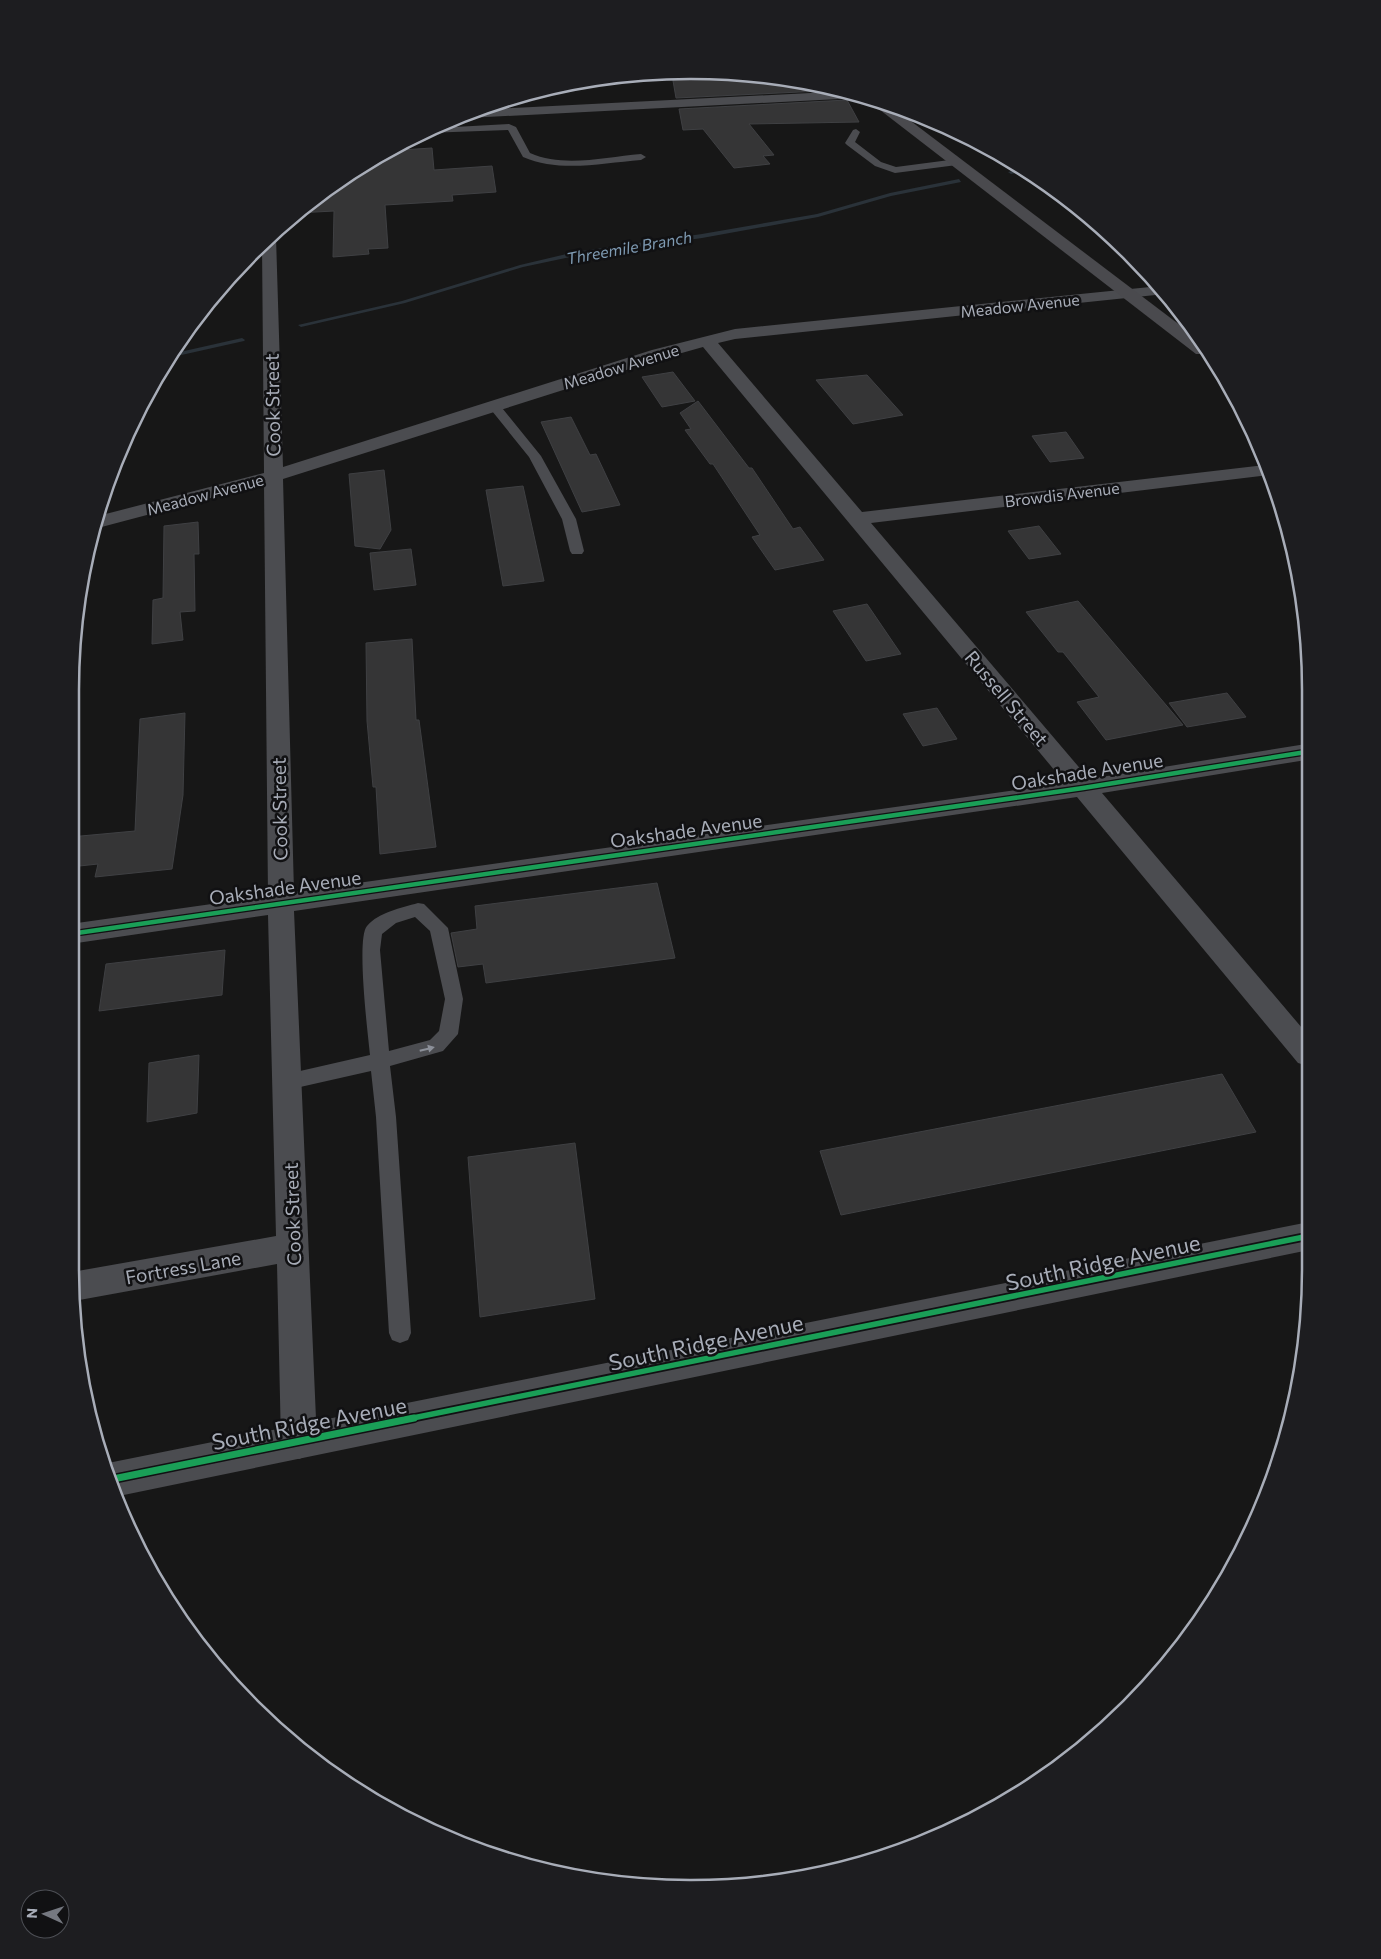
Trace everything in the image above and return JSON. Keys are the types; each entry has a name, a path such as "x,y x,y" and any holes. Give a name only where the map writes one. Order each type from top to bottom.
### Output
{"main road":[{"path":"892,113 1194,344"}],"street":[{"path":"489,113 829,95"},
{"path":"900,119 906,118"},
{"name":"Cook Street","path":"269,248 280,903 299,1442"},
{"name":"Meadow Avenue","path":"103,521 273,476 494,406 735,334 1153,291"},
{"name":"Russell Street","path":"707,341 1302,1048"},
{"name":"Browdis Avenue","path":"856,519 1261,471"},
{"name":"Oakshade Avenue","path":"79,933 1083,788 1302,753"},
{"name":"South Ridge Avenue","path":"116,1478 1302,1237"},
{"name":"Fortress Lane","path":"79,1286 293,1247"}],"lane":[{"path":"445,130 509,127 513,129 526,155 544,161 568,163 641,157"},
{"path":"856,132 850,143 878,164 895,170 957,162"},
{"path":"494,406 536,456 569,519 577,551"},
{"path":"418,909 420,883"},
{"path":"400,1333 386,1117 371,950 373,931 390,918 418,909"},
{"path":"287,1082 436,1046 448,1034 454,999 439,928 418,909"}],"building":[{"path":"673,79 731,80 812,91 676,98"},
{"path":"847,100 859,122 749,124 774,155 763,156 770,164 734,168 703,129 683,130 679,109"},
{"path":"432,148 434,170 492,166 496,192 452,195 453,201 385,205 388,248 368,249 369,254 333,257 334,211 309,212 351,182 406,150"},
{"path":"673,372 695,401 662,407 642,377"},
{"path":"867,375 903,415 853,424 816,380"},
{"path":"698,401 749,468 752,468 793,529 800,527 824,560 775,570 752,537 760,535 713,464 710,464 685,430 691,429 680,413"},
{"path":"571,417 590,455 596,454 620,505 582,512 541,422"},
{"path":"1066,432 1084,458 1050,462 1032,436"},
{"path":"384,470 391,530 380,549 355,546 349,474"},
{"path":"523,486 544,581 503,586 486,490"},
{"path":"198,522 199,554 194,554 195,611 180,612 183,640 152,644 153,600 163,598 164,526"},
{"path":"1039,526 1061,554 1029,559 1008,531"},
{"path":"411,549 416,585 374,590 370,553"},
{"path":"1078,601 1183,725 1106,740 1077,702 1099,697 1063,652 1058,652 1026,612"},
{"path":"867,604 901,654 866,661 833,611"},
{"path":"412,639 416,720 419,720 436,847 380,854 376,787 373,787 367,721 366,643"},
{"path":"1227,693 1246,717 1187,727 1169,703"},
{"path":"937,708 957,739 923,746 903,714"},
{"path":"185,713 183,795 172,869 95,877 98,864 79,866 79,836 135,831 140,719"},
{"path":"657,883 675,958 486,983 483,964 458,967 451,933 477,929 475,906"},
{"path":"225,950 222,995 99,1011 106,964"},
{"path":"199,1055 197,1113 147,1122 149,1063"},
{"path":"1222,1074 1256,1132 841,1215 820,1151"},
{"path":"575,1143 595,1299 480,1317 468,1157"}],"waterway":[{"name":"Threemile Branch","path":"301,325 403,302 522,266 575,254 702,236 818,215 890,195 959,181"},
{"name":"Threemile Branch","path":"180,353 242,340"}],"cycle path":[{"path":"79,933 1083,788 1302,753"},
{"path":"116,1478 1302,1237"}]}
